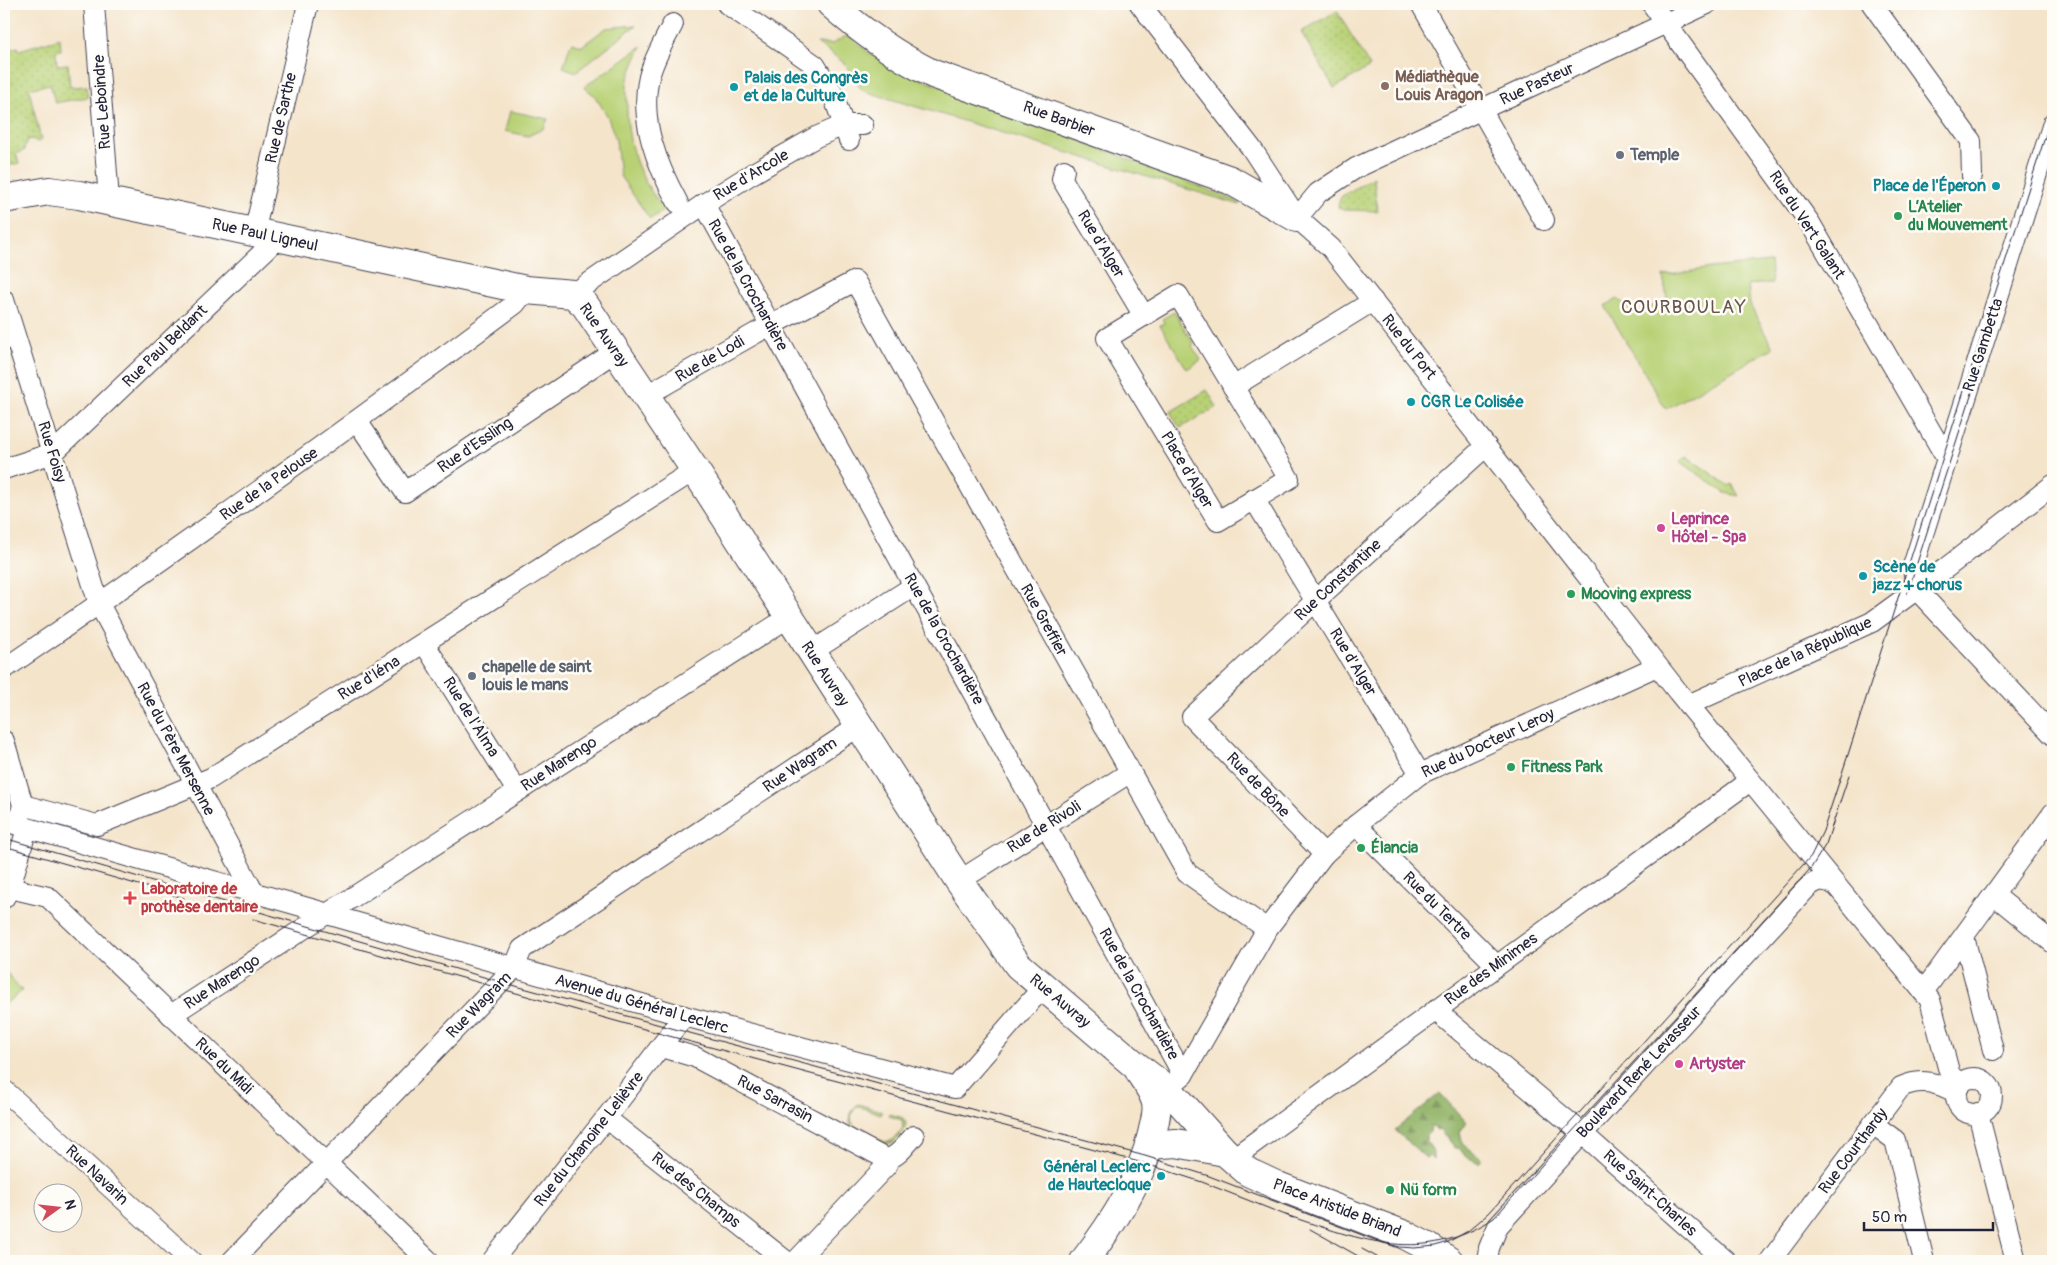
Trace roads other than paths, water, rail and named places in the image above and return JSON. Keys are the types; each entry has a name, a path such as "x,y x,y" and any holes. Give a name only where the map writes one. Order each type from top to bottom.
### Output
{"street":[{"name":"Rue Leboindre","path":"94,4 109,200"},
{"name":"Rue de Sarthe","path":"266,236 308,4"},
{"name":"Rue d'Arcole","path":"579,300 707,210 750,175 816,137 852,130 815,65 727,4"},
{"name":"Rue Barbier","path":"831,4 877,42 899,57 933,74 1230,180 1297,218"},
{"name":"Rue du Port","path":"1140,4 1252,149 1297,218 1331,248 1683,699"},
{"path":"1421,4 1544,220"},
{"name":"Rue du Vert Galant","path":"1652,4 1810,223 1944,454 1948,455"},
{"name":"Rue Pasteur","path":"1297,218 1318,193 1356,168 1707,4"},
{"path":"1872,4 1971,142 1972,176"},
{"path":"673,24 660,48 650,76 646,102 651,139 659,168 678,203"},
{"name":"Rue Gambetta","path":"1916,589 1913,566 2053,124"},
{"name":"Rue d'Alger","path":"1063,174 1144,316"},
{"name":"Rue Paul Ligneul","path":"4,199 49,191 109,200 266,236 526,290"},
{"name":"Rue de la Crochardière","path":"707,210 1046,826 1157,1078"},
{"name":"Rue Paul Beldant","path":"53,454 266,236"},
{"name":"Rue de Lodi","path":"645,396 770,325 855,280"},
{"name":"Rue Greffier","path":"855,280 1129,773 1187,873 1267,929"},
{"name":"Rue Auvray","path":"526,290 579,300 616,351 695,470 958,881 1018,965 1157,1078 1235,1161"},
{"name":"Rue de la Pelouse","path":"4,669 357,422 515,304 526,290"},
{"name":"Place d'Alger","path":"1178,295 1233,387 1289,479 1218,522 1107,338 1178,295"},
{"name":"Rue Foisy","path":"4,300 99,604"},
{"path":"1233,387 1373,301"},
{"name":"Rue d'Essling","path":"357,422 405,492 616,351"},
{"name":"Rue Constantine","path":"1192,716 1315,600 1486,446"},
{"path":"4,470 53,454"},
{"name":"Rue d'Iéna","path":"23,804 97,825 211,778 695,470"},
{"name":"Place de la République","path":"1683,699 1872,622 1946,568 2053,485"},
{"name":"Rue d'Alger","path":"1254,499 1420,774"},
{"path":"811,652 914,586"},
{"path":"1916,589 2053,735"},
{"name":"Rue du Père Mersenne","path":"99,604 254,893"},
{"name":"Rue Marengo","path":"171,1015 789,617"},
{"name":"Rue de l'Alma","path":"424,643 517,791"},
{"name":"Rue du Docteur Leroy","path":"1157,1078 1324,854 1356,825 1420,774 1657,666"},
{"path":"1683,699 1926,996 1950,1075 1959,1089"},
{"name":"Rue de Bône","path":"1192,716 1324,854"},
{"name":"Rue Wagram","path":"232,1261 514,968 522,949 858,726"},
{"path":"4,741 23,804 16,825 7,893"},
{"name":"Rue de Rivoli","path":"958,881 1129,773"},
{"name":"Rue des Minimes","path":"1235,1161 1257,1140 1750,781"},
{"path":"1926,996 2000,899 2053,812"},
{"name":"Avenue du Général Leclerc","path":"16,825 684,1016 955,1088 1043,987"},
{"name":"Rue du Tertre","path":"1356,825 1496,965"},
{"name":"Boulevard René Levasseur","path":"1487,1261 1498,1226 1805,890 1821,880 1835,885"},
{"name":"Rue du Midi","path":"7,893 48,897 429,1261"},
{"path":"2000,899 2053,943"},
{"path":"1966,945 1993,1050"},
{"name":"Rue Saint-Charles","path":"1435,1010 1583,1134 1726,1261"},
{"name":"Rue du Chanoine Lelièvre","path":"492,1261 606,1118 684,1016"},
{"name":"Rue Sarrasin","path":"661,1047 694,1057 886,1159"},
{"path":"1088,1257 1105,1233 1136,1181 1149,1145 1157,1108 1154,1098 1157,1078"},
{"path":"1981,1079 1990,1087 1992,1095 1990,1104 1985,1110 1971,1113 1963,1109 1958,1103 1959,1089 1965,1080 1981,1079"},
{"name":"Rue Courthardy","path":"1770,1261 1901,1087 1919,1081 1959,1089"},
{"name":"Rue Navarin","path":"4,1090 191,1261"},
{"path":"1978,1113 2016,1261"},
{"name":"Rue des Champs","path":"606,1118 786,1261"},
{"path":"1873,1124 1895,1140 1924,1261"},
{"path":"796,1261 887,1165 886,1159 891,1159 914,1136"},
{"path":"1149,1145 1176,1143 1235,1161"},
{"name":"Place Aristide Briand","path":"1235,1161 1316,1201 1406,1235 1449,1261"}],"tram line":[{"path":"4,838 501,982 1145,1156 1209,1176 1383,1243 1414,1248 1436,1246 1448,1242 1468,1231 1489,1213 1811,856 1823,831 1846,761 2053,112"},
{"path":"1907,594 1980,368"},
{"path":"1286,1215 1367,1240 1418,1245 1443,1241 1468,1232 1494,1218 1811,868 1826,844 1849,775"},
{"path":"4,846 184,898"},
{"path":"253,919 669,1036 1143,1163 1202,1182 1293,1218"},
{"path":"1310,1229 1367,1261"},
{"path":"1362,1249 1384,1261"}],"place":[{"name":"Médiathèque Louis Aragon","path":"1385,86"},
{"name":"Palais des Congrès et de la Culture","path":"734,87"},
{"name":"Temple","path":"1620,155"},
{"name":"Place de l'Éperon","path":"1996,186"},
{"name":"L’Atelier du Mouvement","path":"1898,216"},
{"name":"CGR Le Colisée","path":"1411,402"},
{"name":"Leprince Hôtel - Spa","path":"1661,528"},
{"name":"Scène de jazz + chorus","path":"1863,576"},
{"name":"Mooving express","path":"1571,594"},
{"name":"chapelle de saint louis le mans","path":"472,676"},
{"name":"Fitness Park","path":"1511,767"},
{"name":"Élancia","path":"1361,848"},
{"name":"Laboratoire de prothèse dentaire","path":"130,898"},
{"name":"Artyster","path":"1679,1064"},
{"name":"Général Leclerc de Hautecloque","path":"1161,1176"},
{"name":"Nü form","path":"1390,1190"}],"district":[{"name":"COURBOULAY","path":"1684,307"}]}
